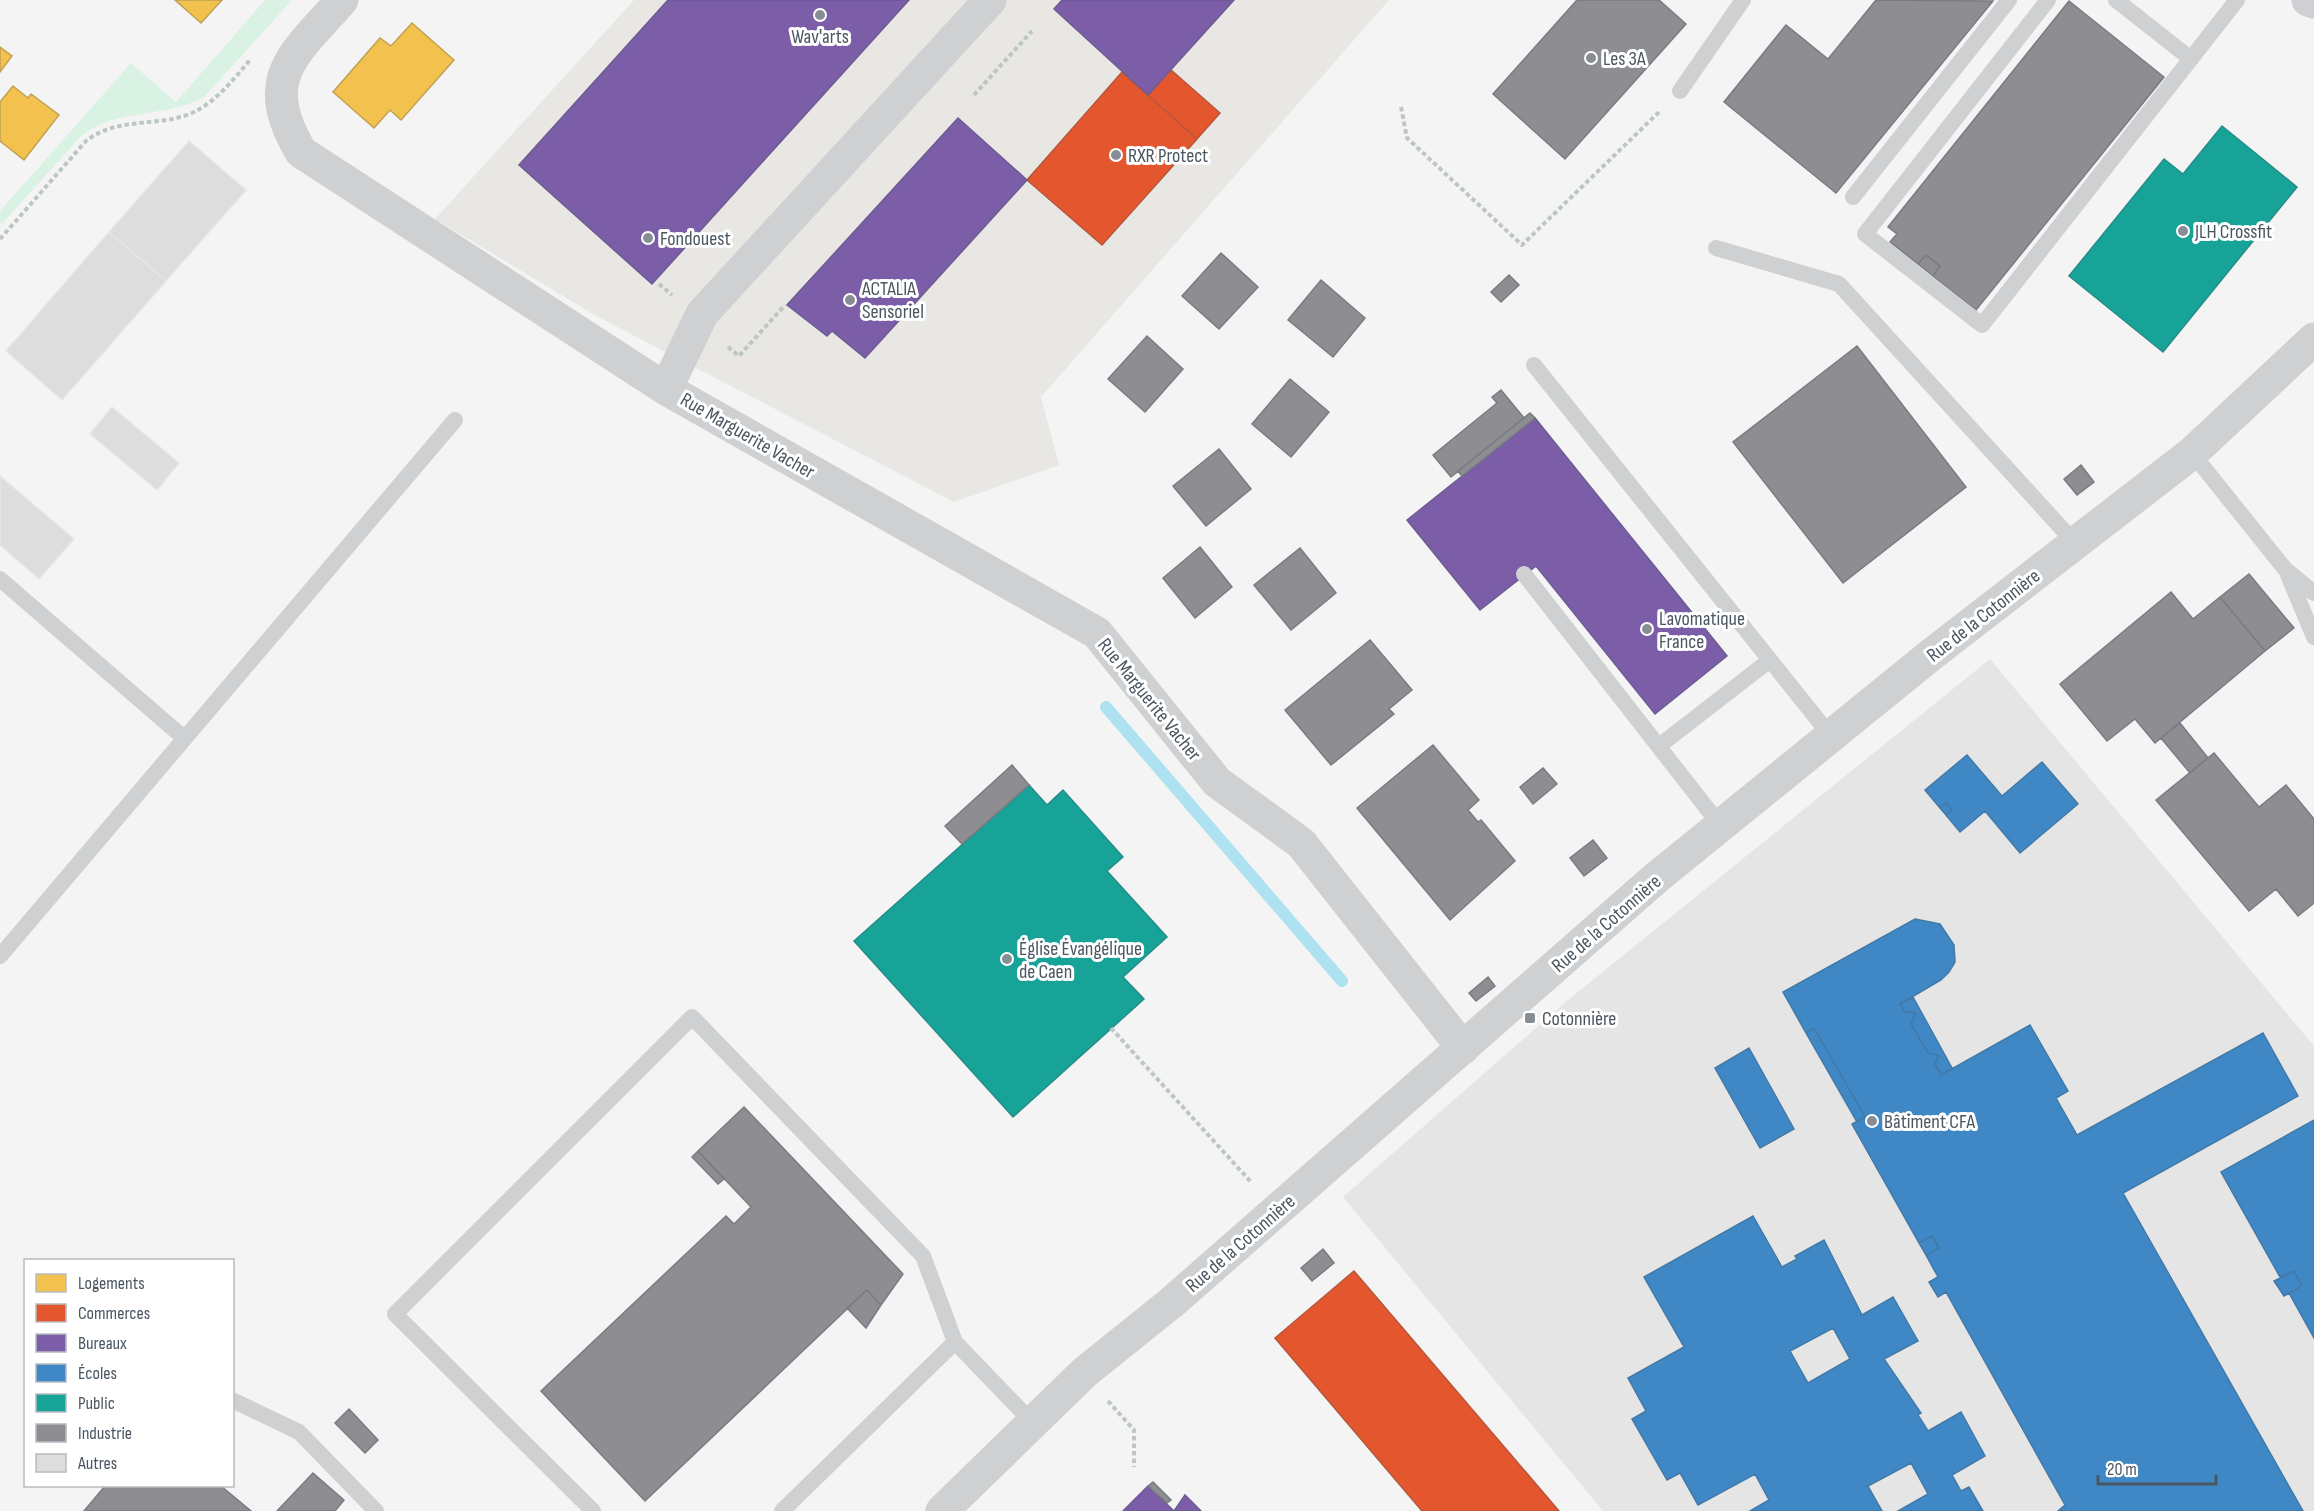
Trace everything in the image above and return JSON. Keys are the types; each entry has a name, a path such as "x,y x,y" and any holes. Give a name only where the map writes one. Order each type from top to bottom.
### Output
{"street":[{"name":"Rue Marguerite Vacher","path":"342,0 289,60 280,86 281,108 288,129 301,152 666,389 1097,633 1217,782 1301,843 1463,1048"},
{"name":"Rue Marguerite Vacher","path":"666,389 702,314 990,0"},
{"path":"2308,0 2314,2"},
{"name":"Rue de la Cotonnière","path":"942,1511 1085,1372 1171,1303 1720,825 1830,735 2192,453 2302,349 2314,319"}],"lane":[{"path":"1680,91 1743,0"},
{"path":"1853,197 2009,0"},
{"path":"2048,0 1865,234 1983,325 2237,0"},
{"path":"2116,0 2191,59"},
{"path":"1716,248 1839,285 2076,544"},
{"path":"1534,365 1830,735"},
{"path":"0,956 455,420"},
{"path":"2192,453 2285,569 2314,593"},
{"path":"2285,569 2314,637"},
{"path":"1524,574 1720,825"},
{"path":"0,579 184,738"},
{"path":"1659,746 1770,660"},
{"path":"593,1511 395,1314 692,1017 923,1256 955,1342 1032,1423"},
{"path":"782,1511 955,1342"},
{"path":"234,1401 299,1432 376,1511"}],"path":[{"path":"974,95 1032,31"},
{"path":"0,239 86,141 97,133 116,125 191,113 208,103 225,88 257,53"},
{"path":"1401,107 1407,138 1522,245 1680,91"},
{"path":"0,230 5,233"},
{"path":"739,356 785,304"},
{"path":"1111,1028 1251,1182"},
{"path":"1108,1401 1134,1430 1134,1467"}],"shaded area":[{"path":"634,0 1389,0 1041,397 1059,465 954,502 598,317 435,219"},
{"name":"Bâtiment CFA","path":"1990,659 2314,1046 2314,1511 1603,1511 1343,1197 1568,1000"}],"green space":[{"path":"265,0 292,0 204,97 189,104 125,117 95,127 81,136 2,224 0,222 0,211 131,63 176,102"}],"building: Logements":[{"path":"175,0 222,0 201,23"},
{"path":"412,23 454,60 401,120 390,110 374,128 333,92 380,38 391,46"},
{"path":"0,47 12,56 0,72"},
{"path":"13,86 28,98 31,94 59,115 24,160 0,141 0,102"}],"building: Commerces":[{"path":"1170,69 1220,113 1197,139 1148,95"},
{"path":"1122,72 1197,139 1102,245 1027,180"},
{"path":"1354,1271 1559,1511 1422,1511 1275,1338"}],"building: Bureaux":[{"path":"668,0 909,0 652,284 519,165"},
{"path":"1062,0 1234,0 1148,95 1054,9"},
{"path":"958,118 1027,180 865,358 832,331 827,336 787,305"},
{"path":"1535,418 1727,656 1655,714 1536,566 1480,610 1407,520"},
{"path":"1148,1486 1174,1511 1123,1511"},
{"path":"1185,1495 1201,1511 1174,1511"}],"building: Écoles":[{"path":"1967,755 2002,796 2042,762 2078,804 2020,853 1985,811 1960,832 1946,815 1952,810 1946,803 1940,808 1925,790"},
{"path":"1946,803 1952,810 1946,815 1940,808"},
{"path":"1915,919 1940,924 1954,945 1955,962 1949,972 1941,980 1900,1004 1905,1012 1916,1013 1911,1024 1928,1053 1939,1055 1935,1064 1941,1075 2030,1025 2068,1091 2056,1098 2077,1135 2263,1033 2298,1096 2123,1193 2303,1511 2058,1511 2065,1505 1946,1292 1938,1297 1929,1282 1938,1277 1926,1255 1939,1248 1932,1236 1919,1243 1852,1124 1865,1117 1814,1028 1806,1033 1783,992"},
{"path":"1913,997 1952,1068 1941,1075 1935,1064 1939,1055 1928,1053 1911,1024 1916,1013 1905,1012 1900,1004"},
{"path":"1814,1028 1865,1117 1857,1122 1806,1033"},
{"path":"1749,1048 1794,1129 1760,1148 1715,1068"},
{"path":"2314,1120 2314,1338 2289,1293 2302,1286 2294,1271 2280,1277 2221,1172"},
{"path":"1753,1216 1782,1267 1797,1259 1795,1256 1824,1240 1862,1315 1893,1297 1918,1341 1884,1359 1921,1413 1918,1415 1928,1431 1961,1412 1985,1456 1952,1475 1961,1491 1969,1487 1983,1511 1898,1511 1928,1494 1911,1463 1868,1486 1882,1511 1750,1511 1769,1500 1755,1474 1698,1505 1680,1473 1667,1480 1632,1419 1646,1411 1628,1378 1684,1347 1644,1277","holes":["1833,1328 1850,1359 1808,1383 1790,1351"]},
{"path":"1932,1236 1939,1248 1926,1255 1919,1243"},
{"path":"2294,1271 2302,1286 2284,1296 2274,1281"}],"building: Public":[{"name":"JLH Crossfit","path":"2222,126 2297,187 2163,352 2069,276 2164,159 2183,174"},
{"name":"Église Évangélique de Caen","path":"1029,785 1047,805 1063,790 1123,857 1107,871 1167,937 1123,977 1144,999 1013,1117 854,941"}],"building: Industrie":[{"name":"Les 3A","path":"1577,0 1659,0 1686,24 1565,159 1493,94"},
{"path":"1876,0 1993,1 1836,193 1724,102 1786,25 1828,59"},
{"path":"2069,1 2164,77 1976,310 1933,276 1940,266 1926,255 1918,264 1890,242 1897,234 1888,227"},
{"path":"1221,253 1258,287 1219,329 1182,296"},
{"path":"1926,255 1940,266 1933,276 1918,264"},
{"path":"1509,275 1519,285 1501,302 1491,292"},
{"path":"1321,280 1365,318 1333,357 1288,320"},
{"path":"1147,336 1183,369 1145,412 1108,379"},
{"path":"1857,346 1966,487 1843,583 1733,442"},
{"path":"1290,379 1329,412 1291,457 1252,424"},
{"path":"1501,390 1524,418 1451,477 1433,455 1497,403 1492,397"},
{"path":"1530,413 1535,418 1462,476 1458,471"},
{"path":"1219,449 1251,489 1206,526 1173,486"},
{"path":"2081,465 2094,482 2077,495 2064,479"},
{"path":"1200,547 1232,587 1195,618 1163,578"},
{"path":"1300,548 1336,593 1291,630 1254,585"},
{"path":"2249,574 2294,628 2265,651 2220,597"},
{"path":"2171,592 2193,619 2220,597 2265,651 2155,743 2135,719 2107,741 2060,684"},
{"path":"1370,640 1412,690 1389,709 1394,714 1331,765 1285,710"},
{"path":"2180,723 2208,758 2190,773 2161,738"},
{"path":"1433,745 1479,800 1468,810 1478,822 1481,820 1515,861 1450,920 1357,808"},
{"path":"2214,753 2259,807 2286,785 2314,819 2314,903 2298,916 2276,889 2249,911 2156,800"},
{"path":"1012,765 1029,785 962,844 945,826"},
{"path":"1543,768 1557,784 1533,804 1520,787"},
{"path":"1593,840 1607,858 1584,876 1570,858"},
{"path":"1488,977 1495,986 1476,1001 1469,993"},
{"path":"744,1107 903,1274 881,1305 867,1290 645,1501 541,1391 726,1216 734,1224 751,1207 698,1151"},
{"path":"698,1151 724,1179 718,1184 692,1157"},
{"path":"1323,1249 1334,1263 1312,1281 1301,1268"},
{"path":"867,1290 881,1305 866,1328 847,1308"},
{"path":"349,1409 378,1440 365,1453 335,1423"},
{"path":"313,1473 344,1500 335,1511 277,1511"},
{"path":"1153,1482 1171,1500 1167,1503 1148,1486"},
{"path":"104,1487 222,1487 251,1511 84,1511"}],"building: Autres":[{"path":"189,141 246,190 166,281 109,232"},
{"path":"109,232 166,281 62,400 6,351"},
{"path":"112,407 179,463 157,490 90,434"},
{"path":"0,476 74,539 39,579 0,545"}],"waterway":[{"path":"1106,707 1342,981"}],"place":[{"name":"Wav'arts","path":"820,15"},
{"name":"Les 3A","path":"1591,58"},
{"name":"RXR Protect","path":"1116,155"},
{"name":"JLH Crossfit","path":"2183,231"},
{"name":"Fondouest","path":"648,238"},
{"name":"ACTALIA Sensoriel","path":"850,300"},
{"name":"Lavomatique France","path":"1647,629"},
{"name":"Église Évangélique de Caen","path":"1007,959"},
{"name":"Cotonnière","path":"1530,1018"},
{"name":"Bâtiment CFA","path":"1872,1121"}]}
